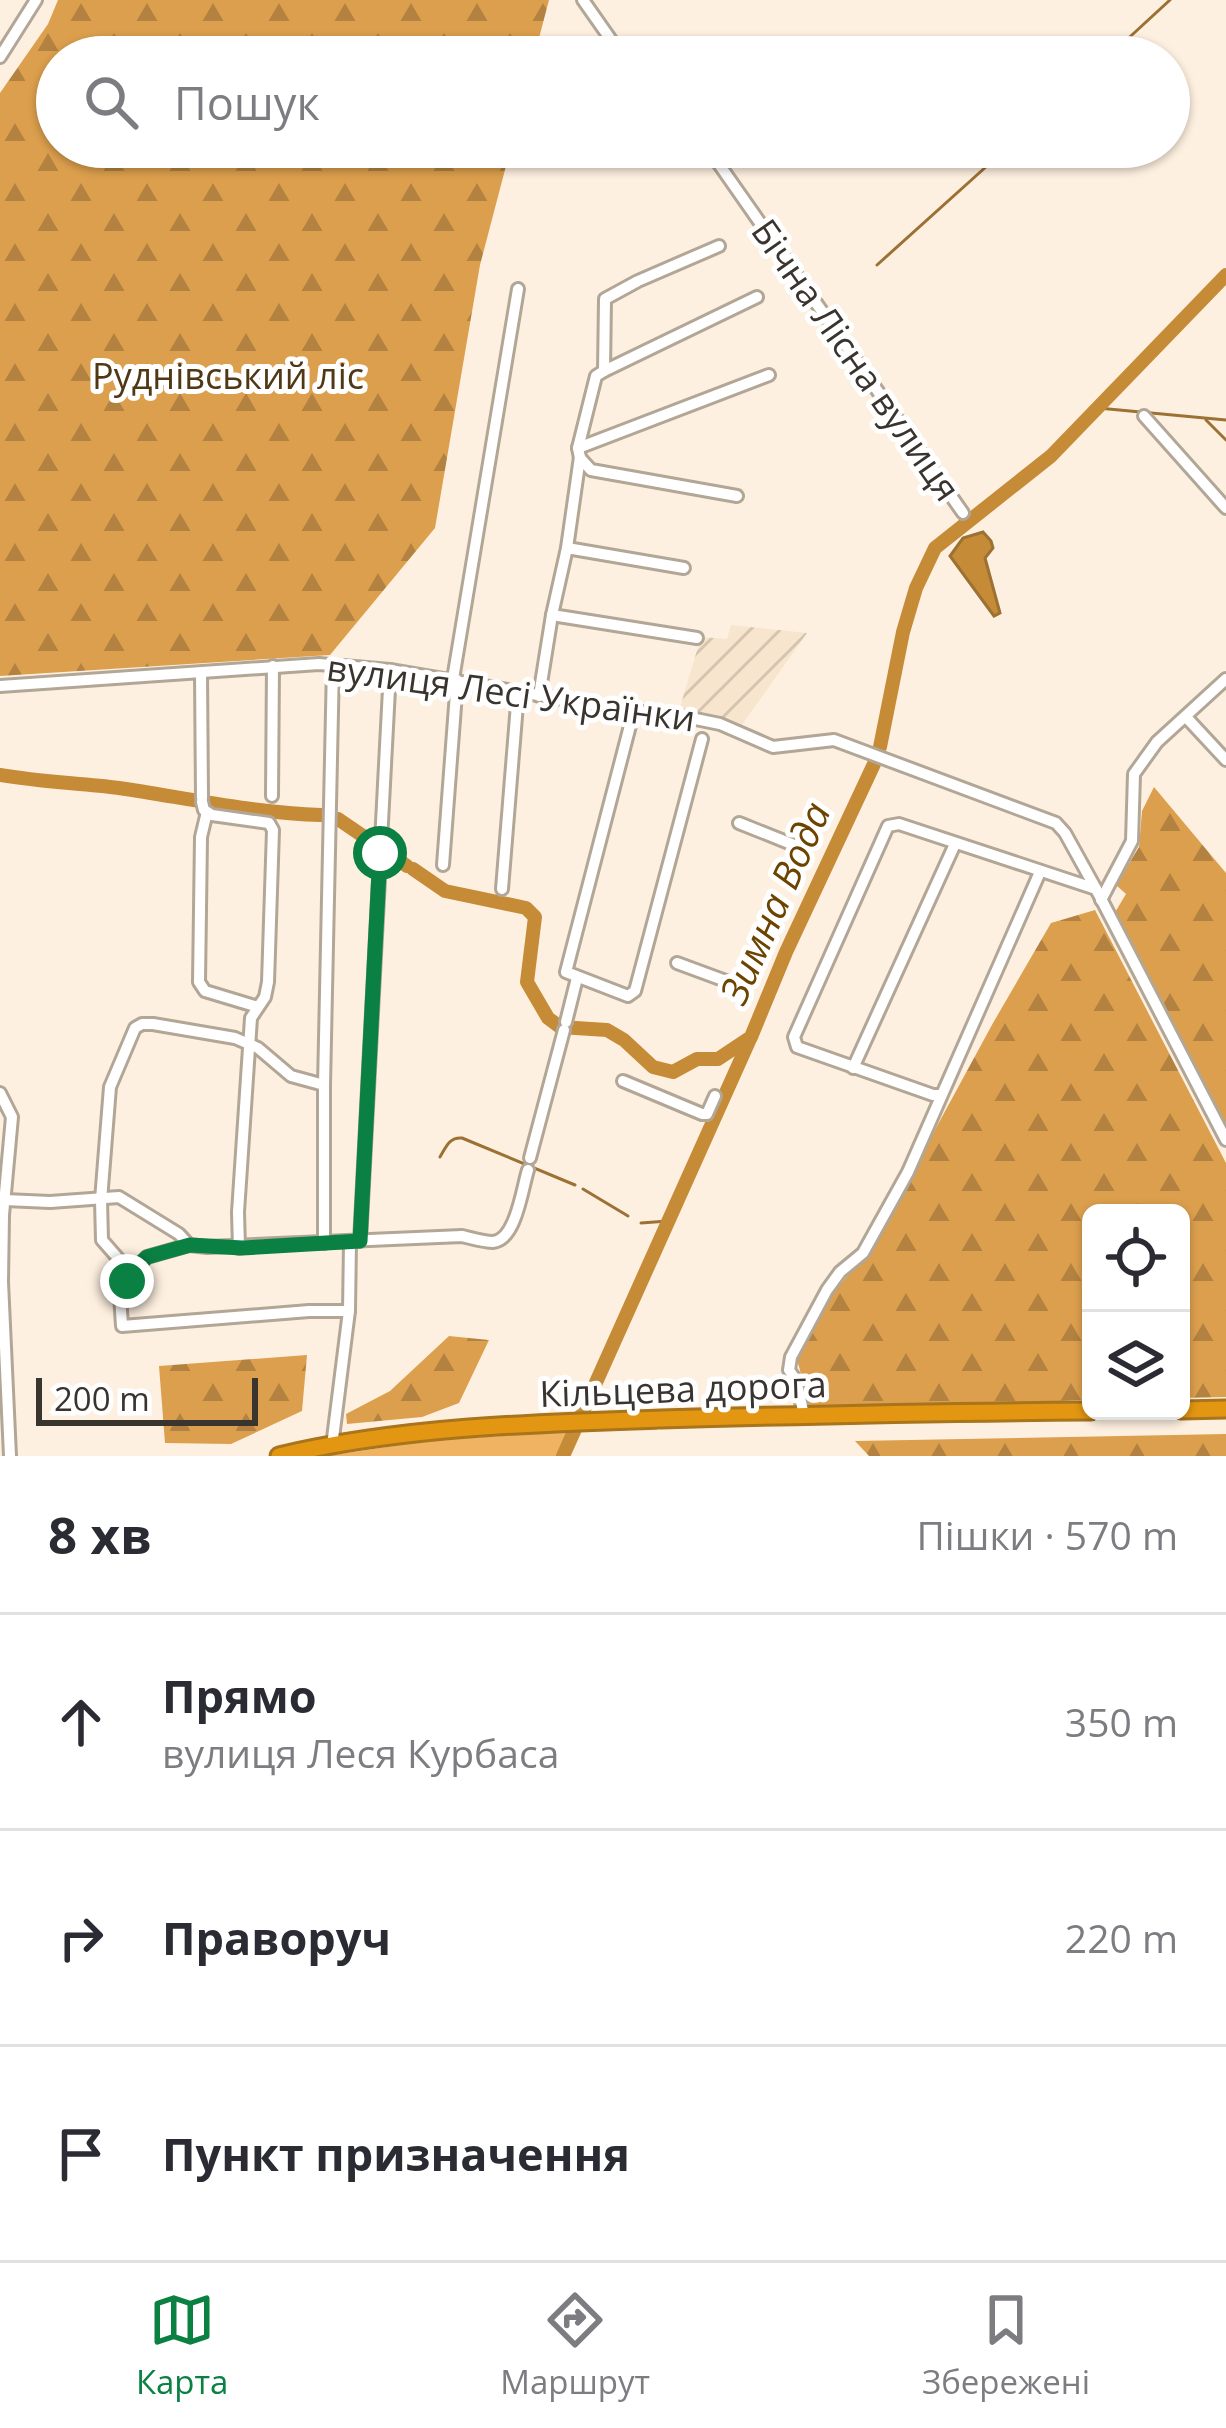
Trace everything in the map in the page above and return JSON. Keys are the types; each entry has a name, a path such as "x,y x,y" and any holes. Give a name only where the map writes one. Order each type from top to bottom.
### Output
{"highway":[{"path":"1190,1410 1226,1409"},
{"name":"Кільцева дорога","path":"279,1456 457,1430 554,1423 1082,1411"}],"street":[{"path":"0,57 36,0"},
{"path":"583,0 608,36"},
{"name":"Бічна Лісна вулиця","path":"722,168 963,514"},
{"path":"604,371 605,299 719,246"},
{"path":"443,865 455,680 518,289"},
{"path":"539,696 596,376 757,297"},
{"path":"580,450 769,375"},
{"path":"1144,416 1226,508"},
{"path":"580,450 591,470 737,496"},
{"path":"567,548 684,568"},
{"path":"552,615 697,638"},
{"path":"324,1243 333,665"},
{"name":"вулиця Лесі Українки","path":"0,686 333,665 681,716 720,724 772,747 834,740 1057,824 1099,894 1226,1140"},
{"path":"272,796 273,666"},
{"path":"332,1445 355,1242 390,670"},
{"path":"200,673 204,804 199,982 205,991 258,1007"},
{"path":"941,1095 797,1047 794,1037 888,826 899,824 1099,894 1132,841 1134,774 1157,742 1226,679"},
{"path":"502,890 518,692"},
{"path":"632,711 566,973 578,978 628,996 635,991 702,739"},
{"path":"1186,717 1226,760"},
{"path":"204,804 212,815 269,823 273,830 268,982 265,997 251,1018 239,1248"},
{"path":"739,823 794,844"},
{"path":"853,1068 956,844"},
{"path":"804,1415 789,1370 791,1357 827,1290 863,1252 908,1172 1040,872"},
{"path":"676,962 742,987"},
{"path":"349,1312 122,1326 120,1295 127,1276 147,1257 190,1245 239,1248 462,1236 494,1242 503,1238 512,1228 578,978"},
{"path":"127,1276 102,1240 101,1199 110,1087 134,1028 153,1024 221,1034 249,1043 291,1076 324,1084"},
{"path":"623,1081 702,1114 707,1114 715,1096"},
{"path":"0,1093 12,1118 6,1136 1,1282 3,1422 10,1456"},
{"path":"5,1200 119,1197 190,1245"}],"shaded area":[{"path":"983,532 993,548 985,558 1000,613 994,616 950,556 963,538"},
{"path":"731,625 807,633 742,725 678,714 701,637 727,639"},
{"path":"570,1432 559,1456 327,1456 433,1440"}],"green space":[{"name":"Руднівський ліс","path":"58,0 549,0 540,36 40,36"},
{"name":"Руднівський ліс","path":"36,41 36,168 505,168 480,265 435,528 330,655 0,676 0,93"},
{"path":"1154,787 1226,873 1226,1130 1111,919 1126,894 1116,885 1139,847 1142,811"},
{"path":"1095,910 1226,1163 1226,1397 1190,1398 1190,1204 1082,1204 1082,1400 810,1408 794,1348 824,1302 868,1253 1051,923"},
{"path":"449,1336 489,1340 459,1403 422,1417 347,1424 346,1414 390,1391"},
{"path":"307,1355 302,1411 231,1444 165,1443 159,1366"},
{"path":"1226,1434 1226,1456 869,1456 855,1441"}],"waterway":[{"path":"1131,36 1170,0"},
{"path":"877,265 985,168"},
{"name":"Зимна Вода","path":"880,747 903,632 935,548 1051,456 1226,275"},
{"path":"1098,408 1226,420"},
{"path":"1206,420 1226,440"},
{"name":"Зимна Вода","path":"413,869 445,891 526,908 535,917 527,982 548,1018 560,1027 607,1030 653,1067 673,1072 697,1059 718,1059 751,1037 874,764"},
{"name":"Зимна Вода","path":"0,775 321,815"},
{"name":"Зимна Вода","path":"338,819 407,866"},
{"path":"563,1456 750,1039"},
{"path":"440,1157 451,1141 462,1138 575,1185"},
{"path":"583,1189 628,1216"},
{"path":"641,1223 668,1221"}],"route":[{"path":"127,1281 147,1257 190,1245 242,1248 360,1241 380,853"}]}
